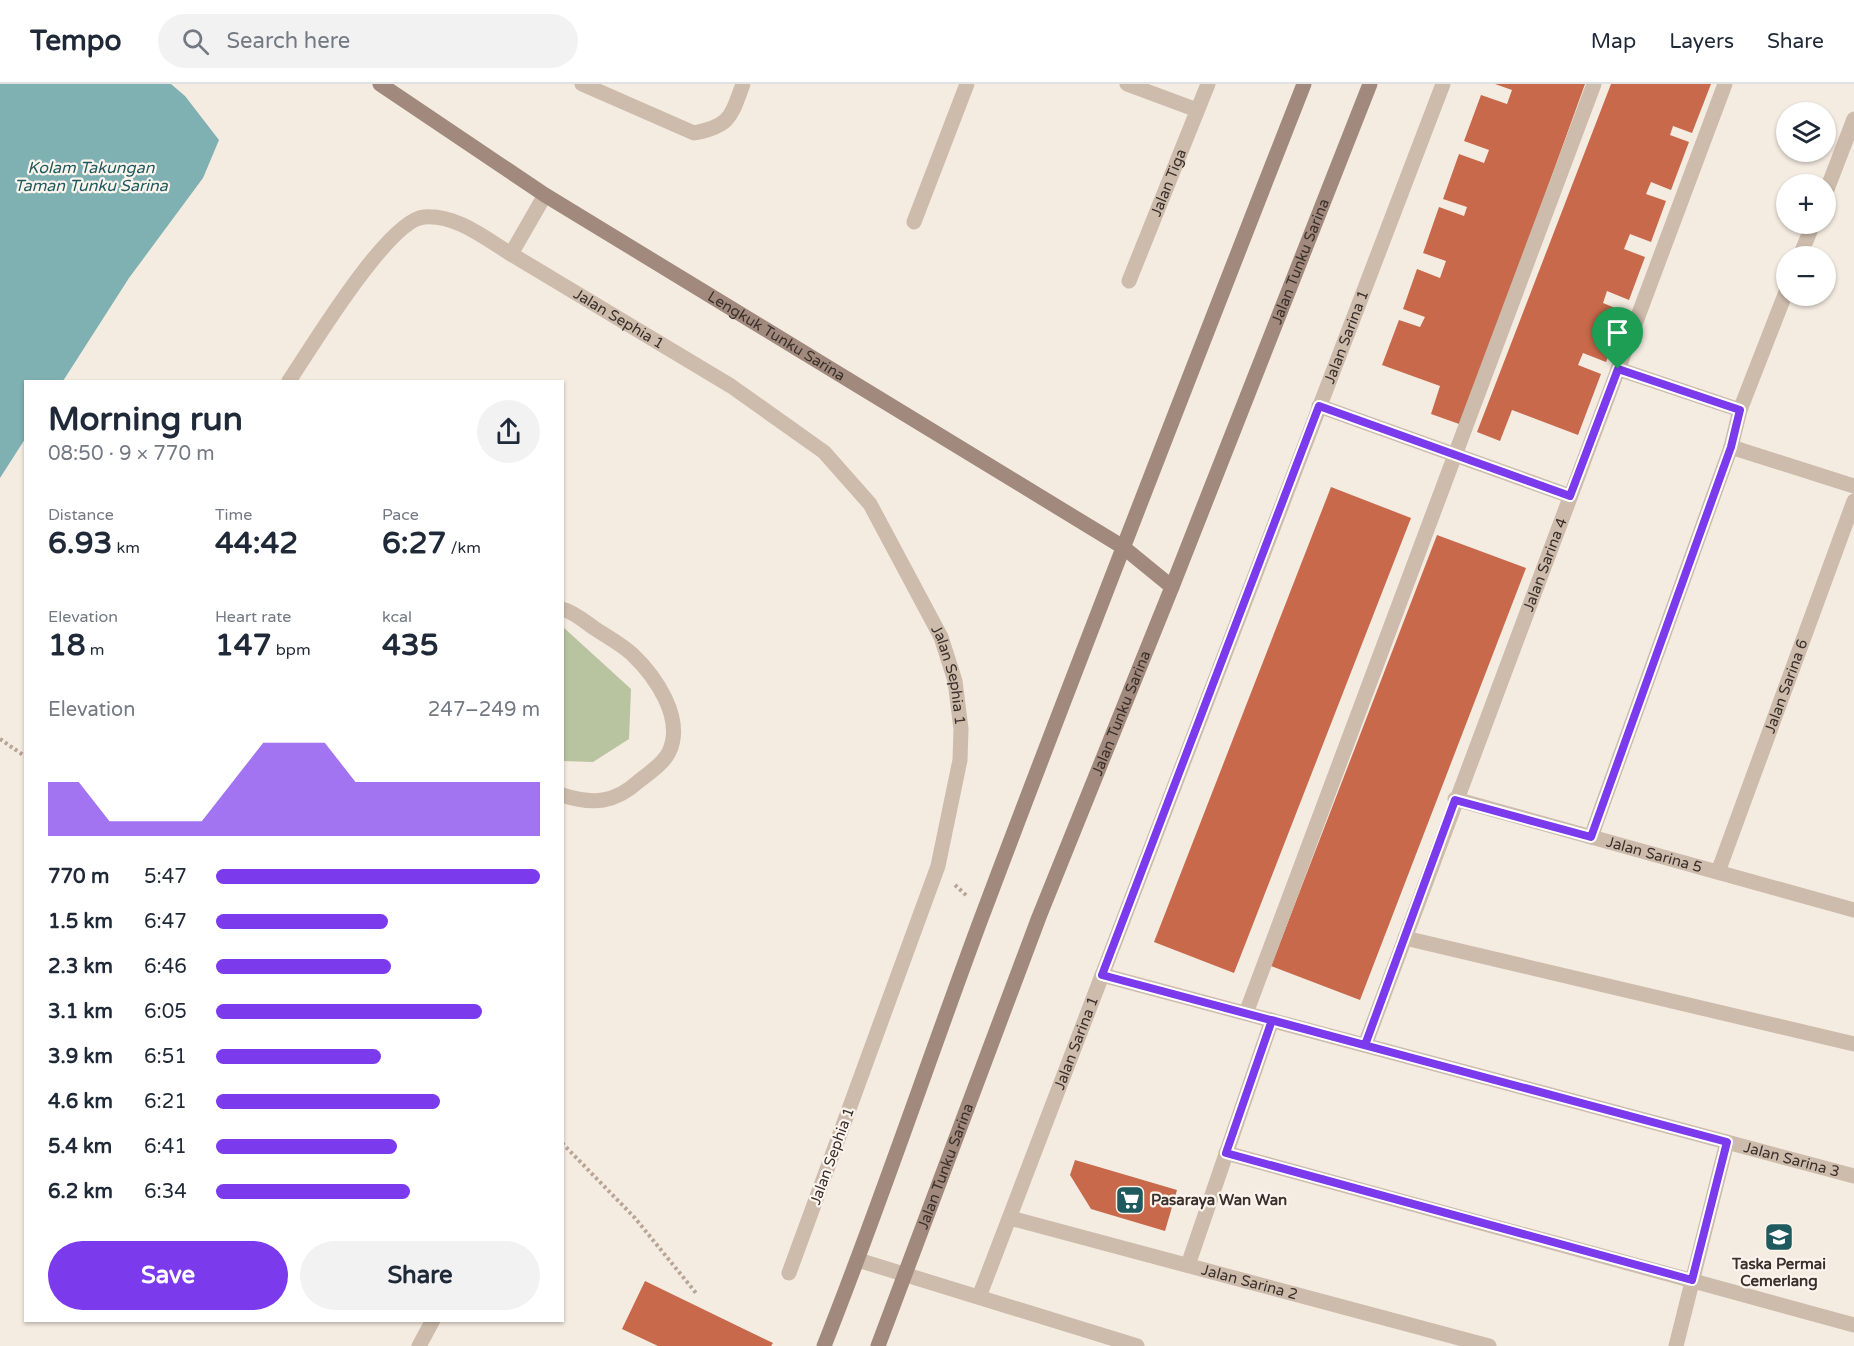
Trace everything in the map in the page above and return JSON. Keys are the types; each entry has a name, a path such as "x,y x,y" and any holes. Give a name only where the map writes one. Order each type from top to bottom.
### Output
{"street":[{"name":"Lengkuk Tunku Sarina","path":"380,84 545,195 1123,547 1172,587"},
{"path":"582,84 694,133 714,130 728,120 743,84"},
{"path":"914,222 968,84"},
{"path":"1127,84 1197,110"},
{"name":"Jalan Tiga","path":"1129,281 1208,84"},
{"path":"824,1346 858,1260 980,923 1123,547 1304,84"},
{"name":"Jalan Tunku Sarina","path":"878,1346 1039,917 1370,84"},
{"name":"Jalan Sarina 1","path":"979,1297 1443,84"},
{"path":"1246,1013 1594,84"},
{"name":"Jalan Sarina 4","path":"1365,1045 1725,84"},
{"path":"1833,174 1854,119"},
{"path":"511,254 545,195"},
{"name":"Jalan Sephia 1","path":"291,380 378,252 409,222 423,217 441,218 462,225 731,386 824,452 870,504 941,637 955,681 961,729 960,760 938,866 789,1273"},
{"path":"1591,837 1731,447 1740,410 1781,306"},
{"path":"1618,369 1740,410"},
{"path":"1319,406 1570,496"},
{"path":"1731,447 1854,486"},
{"name":"Jalan Sarina 6","path":"1718,872 1854,501"},
{"path":"564,610 630,652 643,666 664,694 671,714 672,733 669,751 662,761 623,794 599,802 580,801 564,796"},
{"name":"Jalan Sarina 5","path":"1455,800 1854,910"},
{"path":"1405,938 1854,1044"},
{"name":"Jalan Sarina 3","path":"1102,975 1854,1176"},
{"path":"1188,1265 1272,1020"},
{"path":"1676,1346 1727,1142"},
{"path":"1226,1153 1854,1325"},
{"name":"Jalan Sarina 2","path":"1010,1218 1489,1346"},
{"path":"858,1260 1137,1346"},
{"path":"419,1346 432,1322"}],"path":[{"path":"0,739 24,756"},
{"path":"938,866 973,902 980,923"},
{"path":"564,1145 634,1218 696,1293"}],"green space":[{"path":"564,628 631,689 629,739 593,762 564,761"}],"water":[{"name":"Kolam Takungan Taman Tunku Sarina","path":"0,84 171,84 185,96 219,140 203,178 129,278 64,380 24,380 24,441 0,478"}],"building":[{"path":"1495,84 1585,84 1462,425 1431,414 1440,386 1382,365 1399,320 1420,327 1425,317 1403,309 1417,269 1440,278 1446,261 1423,253 1439,207 1464,216 1467,207 1443,199 1459,154 1484,163 1489,150 1464,141 1481,95 1507,104 1512,90"},
{"path":"1611,84 1711,84 1692,133 1673,126 1670,135 1689,142 1671,190 1651,182 1646,194 1666,201 1651,242 1630,234 1624,249 1645,257 1629,300 1607,291 1603,303 1625,312 1606,362 1583,353 1578,365 1601,374 1578,435 1512,410 1500,441 1477,432"},
{"path":"1331,487 1411,518 1234,973 1154,942"},
{"path":"1437,535 1526,568 1360,1000 1271,966"},
{"name":"Pasaraya Wan Wan","path":"1075,1160 1177,1190 1165,1231 1091,1209 1070,1175"},
{"path":"645,1281 773,1343 771,1346 658,1346 622,1329"}],"place":[{"name":"Pasaraya Wan Wan","path":"1130,1200"},
{"name":"Taska Permai Cemerlang","path":"1779,1237"}],"route":[{"path":"1618,369 1570,496 1319,406 1102,975 1272,1020 1437,1064 1727,1142 1692,1280 1226,1153 1272,1020 1365,1045 1455,800 1591,837 1731,447 1740,410 1618,369"}]}
